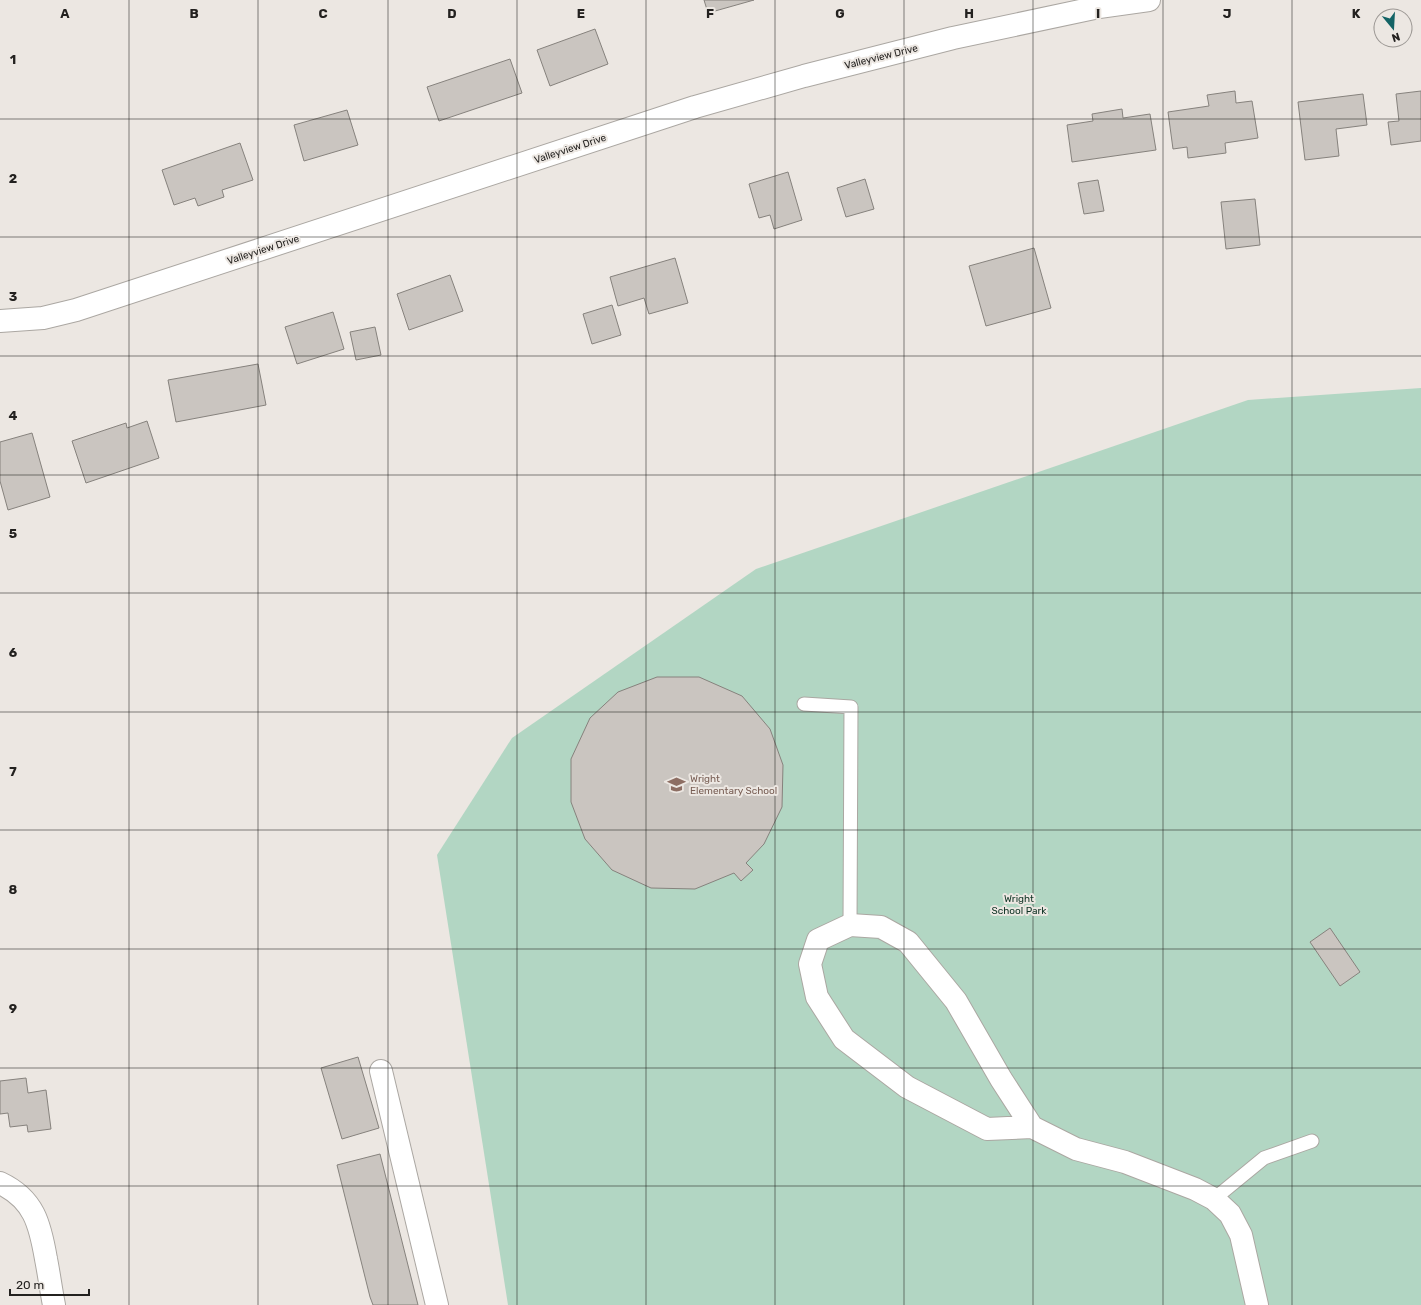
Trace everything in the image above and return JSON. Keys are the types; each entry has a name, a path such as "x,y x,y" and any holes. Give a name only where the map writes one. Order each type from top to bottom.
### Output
{"street":[{"name":"Valleyview Drive","path":"0,321 43,318 76,310 696,107 804,76 954,38 1099,7 1148,0"},
{"path":"1032,1127 1001,1079 956,1001 908,942 881,927 850,924 818,940 810,964 817,997 844,1039 907,1087 987,1129 1032,1127 1076,1149 1124,1162 1195,1189 1214,1199 1230,1214 1241,1235 1257,1305"},
{"path":"381,1071 437,1305"},
{"path":"0,1183 10,1188 27,1202 38,1222 42,1235 54,1305"}],"lane":[{"path":"804,704 851,708 850,924"},
{"path":"1214,1199 1264,1158 1312,1141"}],"green space":[{"name":"Wright School Park","path":"1421,388 1421,1305 508,1305 437,855 512,738 756,569 1248,400"}],"building":[{"path":"704,0 754,0 708,13"},
{"path":"595,29 608,64 550,86 537,50"},
{"path":"510,59 522,93 439,121 427,87"},
{"path":"1235,91 1236,103 1252,101 1258,138 1225,143 1226,153 1188,158 1187,147 1173,149 1168,112 1209,106 1207,95"},
{"path":"1421,91 1421,141 1391,145 1388,122 1399,121 1396,94"},
{"path":"1363,94 1367,125 1336,129 1339,156 1305,160 1298,102"},
{"path":"1122,109 1123,118 1150,114 1156,150 1072,162 1067,125 1093,121 1092,114"},
{"path":"347,110 358,145 304,161 294,125"},
{"path":"240,143 253,180 222,190 224,197 198,206 195,198 174,205 162,170"},
{"path":"788,172 802,220 774,229 770,215 759,218 749,184"},
{"path":"865,179 874,209 846,217 837,188"},
{"path":"1098,180 1104,211 1084,214 1078,183"},
{"path":"1255,199 1260,245 1226,249 1221,202"},
{"path":"1034,248 1051,308 986,326 969,266"},
{"path":"675,258 688,303 649,314 644,298 618,306 610,277"},
{"path":"450,275 463,311 409,330 397,294"},
{"path":"612,305 621,335 592,344 583,314"},
{"path":"333,312 344,349 297,364 285,327"},
{"path":"375,327 381,355 356,360 350,332"},
{"path":"258,364 266,405 176,422 168,380"},
{"path":"147,421 159,458 86,483 72,441 126,423 127,428"},
{"path":"32,433 50,497 8,510 0,481 0,442"},
{"name":"Wright Elementary School","path":"657,677 699,677 742,696 770,729 783,765 782,807 764,844 746,863 753,870 741,881 734,873 695,889 651,888 612,870 585,839 571,802 571,759 590,718 618,692"},
{"path":"1330,928 1360,972 1340,986 1310,942"},
{"path":"358,1057 379,1128 342,1139 321,1068"},
{"path":"26,1078 28,1093 46,1090 51,1129 28,1132 27,1125 10,1127 8,1113 0,1114 0,1081"},
{"path":"380,1154 418,1305 373,1305 370,1297 337,1165"}],"place":[{"name":"Wright Elementary School","path":"677,784"}]}
